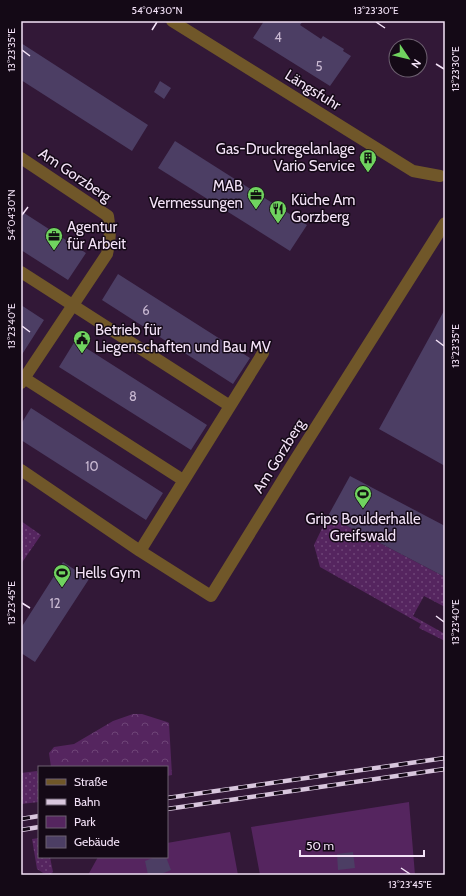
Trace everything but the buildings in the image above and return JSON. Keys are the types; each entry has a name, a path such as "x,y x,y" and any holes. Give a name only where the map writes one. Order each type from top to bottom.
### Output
{"street":[{"name":"Längsfuhr","path":"172,21 413,171 440,176"},
{"name":"Am Gorzberg","path":"21,158 108,216 111,233 110,245 107,254 23,380"},
{"name":"Am Gorzberg","path":"21,470 140,551 211,596 445,222"},
{"path":"21,272 230,406"},
{"path":"140,551 263,353"},
{"path":"23,380 183,480"}],"green space":[{"path":"328,516 445,577 445,607 424,596 413,616 445,634 445,641 419,628 421,624 320,567 314,545"},
{"path":"21,521 41,535 21,564"},
{"path":"133,714 142,714 169,723 172,775 168,776 168,766 51,766 49,753 54,747 74,744 113,721"},
{"path":"37,771 38,802 21,804 21,773"},
{"path":"409,802 415,875 260,875 251,827"},
{"path":"230,832 238,875 88,875 97,858 168,858 168,843"},
{"path":"38,838 38,858 50,858 53,872 50,875 37,869 32,839"}],"railway":[{"path":"168,798 445,758"},
{"path":"168,809 445,769"},
{"path":"21,819 38,816"},
{"path":"21,830 38,827"}],"place":[{"name":"Gas-Druckregelanlage Vario Service","path":"368,173"},
{"name":"MAB Vermessungen","path":"256,210"},
{"name":"Küche Am Gorzberg","path":"278,224"},
{"name":"Agentur für Arbeit","path":"54,251"},
{"name":"Betrieb für Liegenschaften und Bau MV","path":"82,354"},
{"name":"Grips Boulderhalle Greifswald","path":"363,509"},
{"name":"Hells Gym","path":"62,588"}]}
